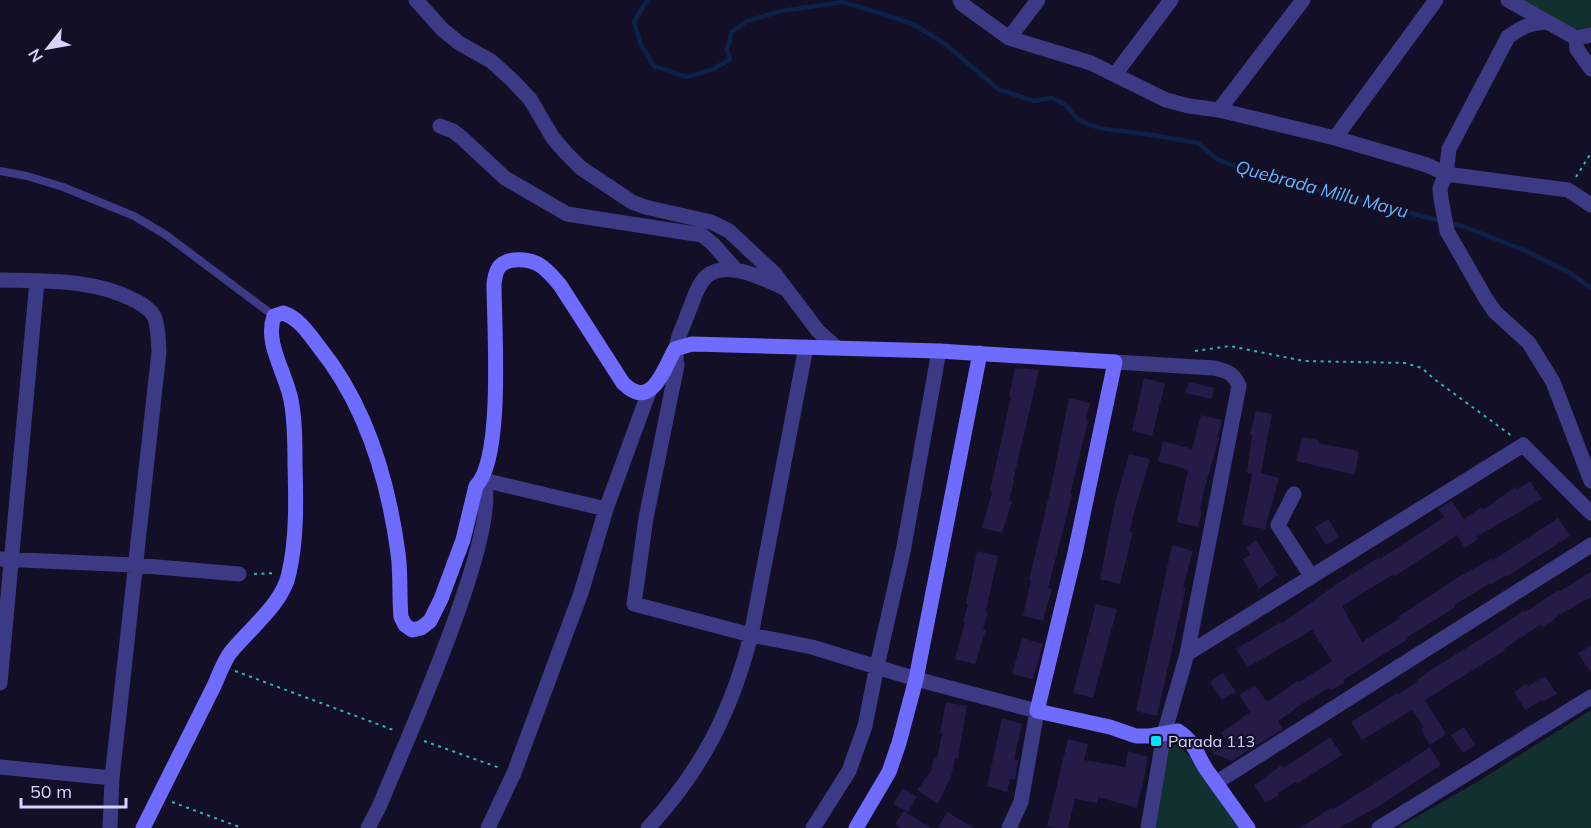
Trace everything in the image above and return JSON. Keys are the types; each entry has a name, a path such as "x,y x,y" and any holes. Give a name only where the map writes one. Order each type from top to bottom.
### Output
{"street":[{"path":"416,0 442,29 459,43 491,61 512,80 530,99 553,138 581,168 632,202 711,222 729,231 763,262 818,331 836,347"},
{"path":"960,0 962,4 1009,38 1091,63 1116,73 1166,100 1219,110 1335,138 1427,165 1446,174 1568,190 1591,205"},
{"path":"1009,38 1038,0"},
{"path":"1116,73 1171,0"},
{"path":"1219,110 1303,0"},
{"path":"1335,138 1436,0"},
{"path":"1508,0 1547,22 1584,37 1577,49 1591,69"},
{"path":"1547,22 1532,23 1521,27 1508,37 1449,149 1446,174 1440,188 1447,231 1495,312 1530,343 1540,358 1553,382 1591,481"},
{"path":"440,126 453,131 462,138 505,178 567,214 702,235 736,270"},
{"path":"143,828 222,667 278,597 289,573 295,527 294,428 291,399 271,337 270,325 274,316 283,313 291,315 304,329 332,363 368,429 390,507 398,555 402,617 405,625 412,630 421,628 430,621 441,599 463,540 477,486 483,480 489,459 495,427 494,284 496,273 501,265 508,261 523,260 537,264 549,272 560,285 623,382 637,394 650,389 659,379 675,349 698,290 704,279 711,274 736,270 765,279 786,289"},
{"path":"0,280 78,283 111,290 144,305 153,314 157,327 159,352 112,778 110,828"},
{"path":"0,683 6,559 37,281"},
{"path":"675,349 692,344 708,343 939,351 1214,368 1235,375 1239,386 1236,408 1187,654 1164,734 1148,828"},
{"path":"650,827 692,774 707,751 741,674 751,634 806,347"},
{"path":"675,349 678,365 646,518 634,604 812,647 916,679 1037,711 1110,727 1136,736 1178,731 1188,737 1206,768 1248,828"},
{"path":"813,828 849,771 866,726 903,552 939,351"},
{"path":"856,828 889,772 916,679 980,353"},
{"path":"1009,828 1021,802 1037,711 1075,553 1115,362"},
{"path":"488,828 514,773 582,593 606,509 650,389"},
{"path":"1187,654 1523,445 1591,513"},
{"path":"483,480 606,509"},
{"path":"368,828 448,643 477,551 487,488 483,480"},
{"path":"1294,494 1278,525 1311,576"},
{"path":"1217,782 1591,545"},
{"path":"6,559 134,565 239,574"},
{"path":"1379,828 1591,697"},
{"path":"0,767 112,778"}],"lane":[{"path":"0,171 27,176 63,187 134,216 166,235 274,316"}],"path":[{"path":"1568,190 1591,153"},
{"path":"1193,351 1230,346 1304,361 1414,365 1422,368 1523,445"},
{"path":"239,574 289,573"},
{"path":"222,667 514,773"},
{"path":"158,796 242,828"}],"green space":[{"path":"1521,0 1591,0 1591,28 1583,31 1574,30"},
{"path":"1591,710 1591,828 1397,828 1477,782"},
{"path":"1176,744 1192,758 1241,828 1154,828 1170,746"}],"building":[{"path":"1015,368 1039,370 1013,481 1009,501 1012,501 1002,533 982,528 992,492 990,491 1011,397 1009,397"},
{"path":"1144,378 1165,384 1152,436 1132,431"},
{"path":"1189,382 1214,388 1212,399 1185,393"},
{"path":"1069,398 1090,403 1086,420 1088,421 1048,588 1052,589 1043,621 1023,616"},
{"path":"1256,411 1272,414 1261,473 1279,478 1265,529 1242,525 1252,474 1247,473 1252,435 1250,434"},
{"path":"1201,415 1222,420 1203,494 1198,527 1177,522 1188,470 1158,461 1163,441 1192,449"},
{"path":"1302,437 1318,440 1318,443 1359,451 1355,475 1296,461"},
{"path":"1129,454 1150,459 1134,513 1130,531 1133,532 1120,584 1100,579 1115,503"},
{"path":"1530,481 1542,499 1476,537 1478,539 1465,548 1457,535 1395,576 1394,574 1342,606 1362,642 1458,577 1491,559 1492,561 1558,518 1570,536 1508,576 1489,584 1454,605 1455,607 1407,637 1408,639 1343,680 1345,682 1294,709 1278,721 1283,729 1231,761 1212,753 1228,744 1221,733 1250,712 1239,695 1255,685 1267,702 1332,661 1312,630 1248,667 1236,649 1282,623 1337,584 1444,517 1438,509 1452,501 1464,519 1482,507 1483,510 1515,487 1517,489"},
{"path":"1329,519 1339,538 1326,545 1315,527"},
{"path":"1256,540 1278,575 1259,589 1243,559 1250,555 1246,547"},
{"path":"1172,545 1193,551 1183,588 1186,588 1157,716 1136,711"},
{"path":"977,551 998,556 986,611 988,612 983,630 986,630 975,664 955,659 965,622 963,622 968,604 966,604"},
{"path":"1591,572 1591,597 1542,627 1540,625 1505,650 1425,700 1446,734 1430,745 1421,729 1424,727 1412,710 1362,740 1351,722 1417,682 1431,670 1524,610 1525,612"},
{"path":"1096,604 1117,609 1093,698 1073,693"},
{"path":"1022,638 1043,644 1033,679 1012,674"},
{"path":"1591,645 1591,673 1578,653"},
{"path":"1223,673 1236,692 1222,700 1210,682"},
{"path":"1545,676 1557,694 1525,710 1514,692"},
{"path":"946,702 967,706 958,759 955,758 951,777 938,804 917,790 931,771 934,757 937,758"},
{"path":"1002,718 1022,724 1014,759 1018,760 1015,780 1010,779 1007,792 987,786"},
{"path":"1464,727 1476,745 1463,753 1451,735"},
{"path":"1330,737 1342,755 1265,803 1254,785 1282,765 1283,768"},
{"path":"1068,739 1088,744 1084,760 1125,767 1128,751 1148,757 1137,808 1098,797 1097,803 1075,799 1068,828 1047,826"},
{"path":"1430,747 1441,765 1381,805 1339,828 1300,828 1332,807 1333,809 1366,789"},
{"path":"903,788 917,797 908,812 893,804"},
{"path":"904,811 931,828 901,828 895,824"},
{"path":"947,812 974,828 938,828"}],"waterway":[{"name":"Quebrada Millu Mayu","path":"647,0 634,22 641,45 654,66 687,77 714,69 730,59 727,49 732,32 747,21 781,11 843,2 915,25 945,44 998,89 1034,101 1051,98 1065,104 1078,120 1099,128 1198,143 1218,160 1273,179 1465,227 1526,251 1570,273 1591,288"}],"place":[{"name":"Parada 113","path":"1156,741"}]}
